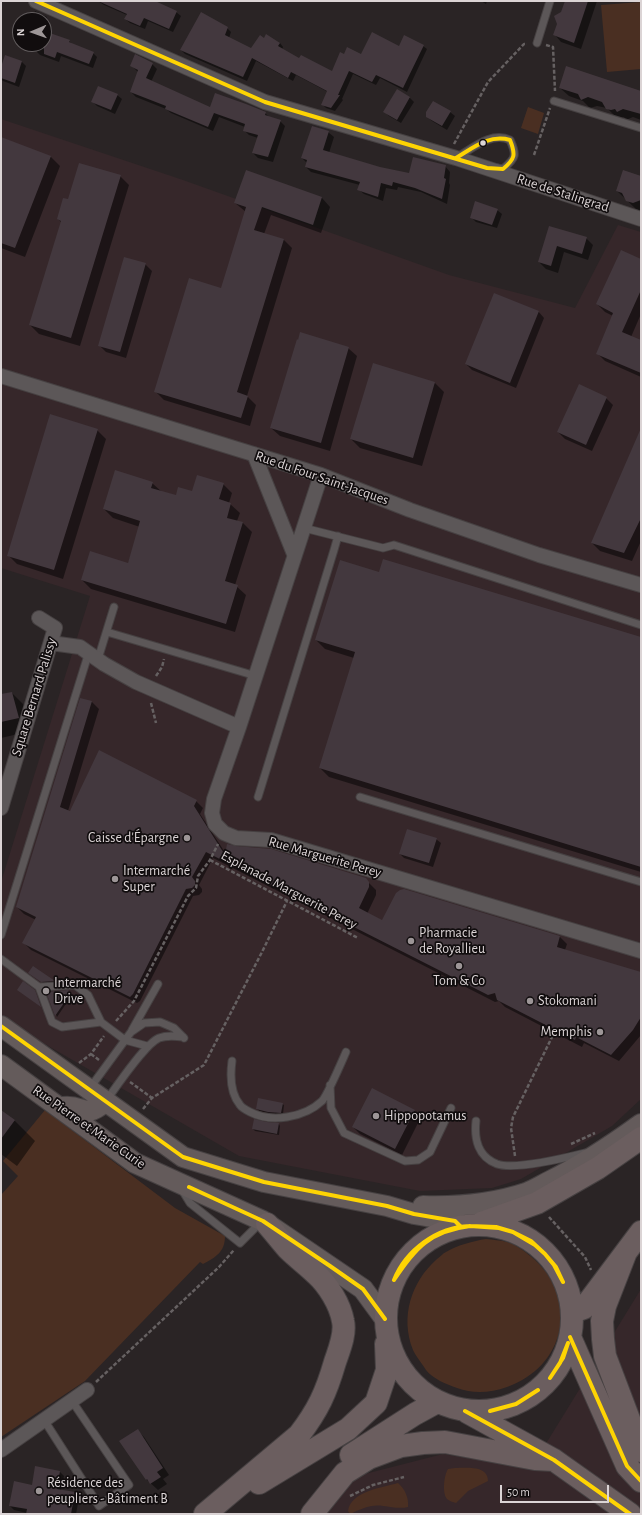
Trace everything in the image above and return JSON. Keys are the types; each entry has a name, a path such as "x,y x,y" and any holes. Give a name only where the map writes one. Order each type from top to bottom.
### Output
{"main road":[{"path":"1,1026 183,1157 264,1182 387,1206 414,1214 469,1225 506,1228 530,1240 550,1258 565,1282 573,1312 570,1337 560,1363 543,1386 520,1402 494,1411 466,1411 451,1408 437,1402 412,1384 394,1358 385,1324"},
{"name":"Rue Pierre et Marie Curie","path":"1,1065 136,1162 265,1222 363,1289 385,1324"},
{"path":"59,1108 70,1106 85,1112 97,1109 106,1101"},
{"path":"387,1206 442,1207 494,1202 527,1193 564,1174 610,1146 641,1124"},
{"path":"206,1514 348,1429 376,1403 387,1370 385,1324 390,1287 406,1259 430,1238 537,1203 598,1168 641,1138"},
{"path":"206,1514 299,1436 320,1406 328,1388 343,1335 344,1322 340,1310 330,1291 317,1275 288,1249 265,1222"},
{"path":"573,1312 584,1308 641,1232"},
{"path":"626,1252 605,1306 602,1321 603,1339 605,1356 641,1451"},
{"path":"570,1337 627,1466 641,1481"},
{"path":"300,1514 336,1466 408,1418 437,1402"},
{"path":"466,1411 554,1460 630,1514"},
{"path":"312,1514 346,1473 368,1458 401,1446 445,1442 535,1459 554,1460"}],"street":[{"name":"Rue de Stalingrad","path":"36,1 265,102 452,157 641,219"},
{"name":"Rue du Four Saint-Jacques","path":"1,376 321,475 410,510 539,555 641,584"},
{"path":"254,454 294,554"},
{"path":"224,833 215,824 212,813 214,799 256,676 294,554 321,475"},
{"name":"Square Bernard Palissy","path":"1,808 56,628 39,618"},
{"path":"51,642 80,647 136,682 239,727"},
{"name":"Rue Marguerite Perey","path":"224,833 236,838 271,840 641,952"},
{"path":"1,1450 87,1390"}],"lane":[{"path":"537,44 550,1"},
{"path":"554,101 641,128"},
{"path":"452,157 490,138 503,137 510,140 515,152 513,161 503,169 486,168"},
{"path":"304,528 384,548 394,545 641,625"},
{"path":"258,797 338,536"},
{"path":"1,935 94,656 107,632 114,607"},
{"path":"107,632 256,676"},
{"path":"360,797 641,882"},
{"path":"1,959 39,987 52,1022 62,1027 101,1022"},
{"path":"89,1089 131,1032 158,984"},
{"path":"39,987 75,985 88,995 101,1022 125,1040 148,1046"},
{"path":"106,1101 148,1046 158,1038 172,1035 184,1038 174,1028 160,1022 144,1023 131,1032"},
{"path":"232,1061 230,1073 233,1095 241,1107 255,1114 280,1118 301,1114 322,1101 346,1052"},
{"path":"330,1085 332,1108 344,1133 405,1161 418,1160 430,1152 451,1108"},
{"path":"476,1121 476,1142 482,1154 497,1164 516,1165 565,1158 610,1146"},
{"path":"178,1182 190,1203 240,1243 265,1222"},
{"path":"44,1420 99,1506 130,1485 72,1401"}],"path":[{"path":"452,157 488,82 524,44 537,44 553,47 555,84 554,101 547,112 534,155"},
{"name":"Esplanade Marguerite Perey","path":"91,1054 134,1001 188,896 196,888 198,876 210,860 224,833"},
{"name":"Esplanade Marguerite Perey","path":"210,860 358,938"},
{"path":"134,1122 152,1098 204,1065 262,952 286,900"},
{"path":"516,1165 511,1128 513,1117 552,1037"},
{"path":"537,1203 544,1213 553,1220 585,1257 599,1287"},
{"path":"87,1390 220,1267 240,1243"},
{"path":"347,1498 373,1485 404,1477"}],"shaded area":[{"path":"641,2 641,69 607,72 601,5"},
{"path":"528,107 544,113 538,134 521,128"},
{"path":"1,119 183,180 449,275 575,308 618,225 641,232 641,1099 612,1126 521,1179 492,1188 420,1191 239,1156 24,1032 1,1016 1,882 90,596 1,568"},
{"path":"45,1110 175,1208 225,1236 225,1242 219,1253 203,1264 200,1262 85,1381 1,1437 1,1195 18,1176 3,1161"},
{"path":"486,1239 511,1243 535,1260 549,1277 558,1295 561,1313 559,1332 553,1349 542,1365 526,1378 507,1387 488,1392 475,1392 463,1390 444,1383 436,1379 426,1370 413,1350 409,1338 408,1313 410,1301 420,1278 437,1259 455,1247"},
{"path":"641,1289 641,1514 321,1514 357,1476 443,1454 531,1468"},
{"path":"476,1468 484,1472 488,1481 468,1491 456,1503 447,1499 444,1493 448,1469"},
{"path":"398,1483 406,1494 408,1507 399,1508 374,1506 366,1507 350,1514 348,1511 350,1504 355,1499 368,1491"}],"building":[{"path":"98,1 155,1 177,11 169,29 144,18 140,26 124,19 127,14"},
{"path":"565,1 588,1 574,43 553,35 557,24 554,16 561,12"},
{"path":"201,12 228,27 225,35 251,48 260,35 264,38 266,34 280,43 278,46 299,58 301,55 332,71 340,52 344,54 347,47 361,54 372,32 399,46 404,35 424,45 403,88 376,75 372,82 349,71 338,95 340,95 331,108 321,105 327,91 291,72 288,78 252,58 243,77 180,50"},
{"path":"52,34 70,40 69,42 94,52 89,64 57,52 55,58 44,54 44,52 52,52"},
{"path":"135,54 153,63 146,78 210,107 215,93 266,112 265,115 281,120 268,157 252,153 258,135 243,131 245,124 214,113 208,127 165,109 166,106 130,92 138,70 130,66"},
{"path":"5,55 22,61 15,83 1,78 1,67"},
{"path":"566,66 641,91 641,114 623,109 617,112 615,109 606,109 602,102 588,97 581,100 578,94 559,88"},
{"path":"98,86 118,94 111,110 91,102"},
{"path":"397,89 410,97 397,120 383,112"},
{"path":"433,101 451,111 442,126 426,117 426,112"},
{"path":"312,126 329,131 323,150 380,167 409,173 413,157 446,165 444,178 446,179 442,199 415,188 393,182 392,186 381,183 378,197 357,190 360,182 305,167 307,160 301,158"},
{"path":"1,137 51,156 15,248 1,243"},
{"path":"79,163 121,175 71,338 29,325 61,221 57,219 63,198 68,199"},
{"path":"246,170 322,197 313,225 262,207 254,230 284,239 237,392 248,396 241,418 154,392 189,278 221,288 246,207 234,203"},
{"path":"623,170 641,176 641,200 633,203 626,201 622,193 616,191"},
{"path":"475,201 498,209 492,225 470,218"},
{"path":"549,226 587,237 582,254 557,246 551,266 538,262"},
{"path":"621,250 641,259 641,290 622,332 641,340 641,373 596,354 613,313 596,304"},
{"path":"124,257 146,263 120,352 98,346"},
{"path":"494,293 539,311 510,383 465,364"},
{"path":"300,332 349,347 321,443 270,428"},
{"path":"373,363 435,382 413,458 350,439"},
{"path":"579,384 607,397 586,445 557,432"},
{"path":"50,414 98,429 54,570 7,556"},
{"path":"641,428 641,518 624,553 591,543"},
{"path":"115,470 153,482 151,488 176,495 178,487 192,491 197,475 224,483 219,499 231,503 227,518 243,522 225,581 238,585 226,624 81,580 90,551 128,563 140,521 103,509"},
{"path":"383,559 641,637 641,867 319,768 355,652 315,640 340,560 379,572"},
{"path":"12,692 19,718 1,722 1,694"},
{"path":"80,698 92,701 60,807 70,811 99,750 197,800 194,806 225,855 227,844 271,849 366,878 369,882 369,887 359,908 382,920 396,893 404,889 560,936 557,947 641,972 641,1017 633,1030 611,1055 576,1037 575,1040 497,1000 495,993 488,995 206,852 192,877 195,881 195,885 192,888 186,889 133,994 130,997 22,943 36,917 16,907"},
{"path":"407,829 437,838 429,863 399,854"},
{"path":"33,966 55,981 41,982 28,973"},
{"path":"23,981 35,990 41,1007 17,990"},
{"path":"68,990 71,993 55,1016 46,992"},
{"path":"372,1088 415,1110 395,1149 352,1127"},
{"path":"258,1098 283,1103 281,1113 256,1109"},
{"path":"1,1110 15,1120 1,1139"},
{"path":"254,1119 279,1123 277,1134 252,1129"},
{"path":"138,1429 163,1468 157,1472 161,1477 150,1484 119,1441"},
{"name":"Résidence des peupliers - Bâtiment B","path":"35,1466 60,1471 57,1489 75,1492 71,1514 26,1514 27,1509 9,1506 14,1481 32,1485"}],"transit line":[{"path":"36,1 265,102 487,168 503,169 510,162 514,153 510,140 495,139 488,140 475,146 456,158"},
{"path":"1,1026 183,1157 264,1182 387,1206 414,1214 455,1221 460,1226"},
{"path":"189,1187 263,1221 330,1266 363,1289 385,1319"},
{"path":"394,1280 406,1259 424,1242 446,1231 458,1227 470,1226"},
{"path":"394,1280 409,1259 425,1243 444,1232 470,1226"},
{"path":"470,1226 496,1227 513,1232"},
{"path":"470,1226 499,1228 513,1232"},
{"path":"513,1232 531,1241 545,1254"},
{"path":"513,1232 535,1245 545,1254"},
{"path":"545,1254 556,1267 563,1282"},
{"path":"545,1254 554,1265 563,1282"},
{"path":"570,1337 627,1466 641,1481"},
{"path":"550,1378 560,1363 568,1343"},
{"path":"550,1378 563,1358 568,1343"},
{"path":"490,1411 516,1404 538,1390"},
{"path":"490,1411 516,1404 538,1390"},
{"path":"465,1411 554,1460 630,1514"}],"place":[{"name":"Caisse d'Épargne","path":"187,838"},
{"name":"Intermarché Super","path":"115,879"},
{"name":"Pharmacie de Royallieu","path":"411,941"},
{"name":"Tom & Co","path":"459,966"},
{"name":"Intermarché Drive","path":"46,991"},
{"name":"Stokomani","path":"530,1001"},
{"name":"Memphis","path":"600,1032"},
{"name":"Hippopotamus","path":"376,1116"},
{"name":"Résidence des peupliers - Bâtiment B","path":"39,1491"}]}
